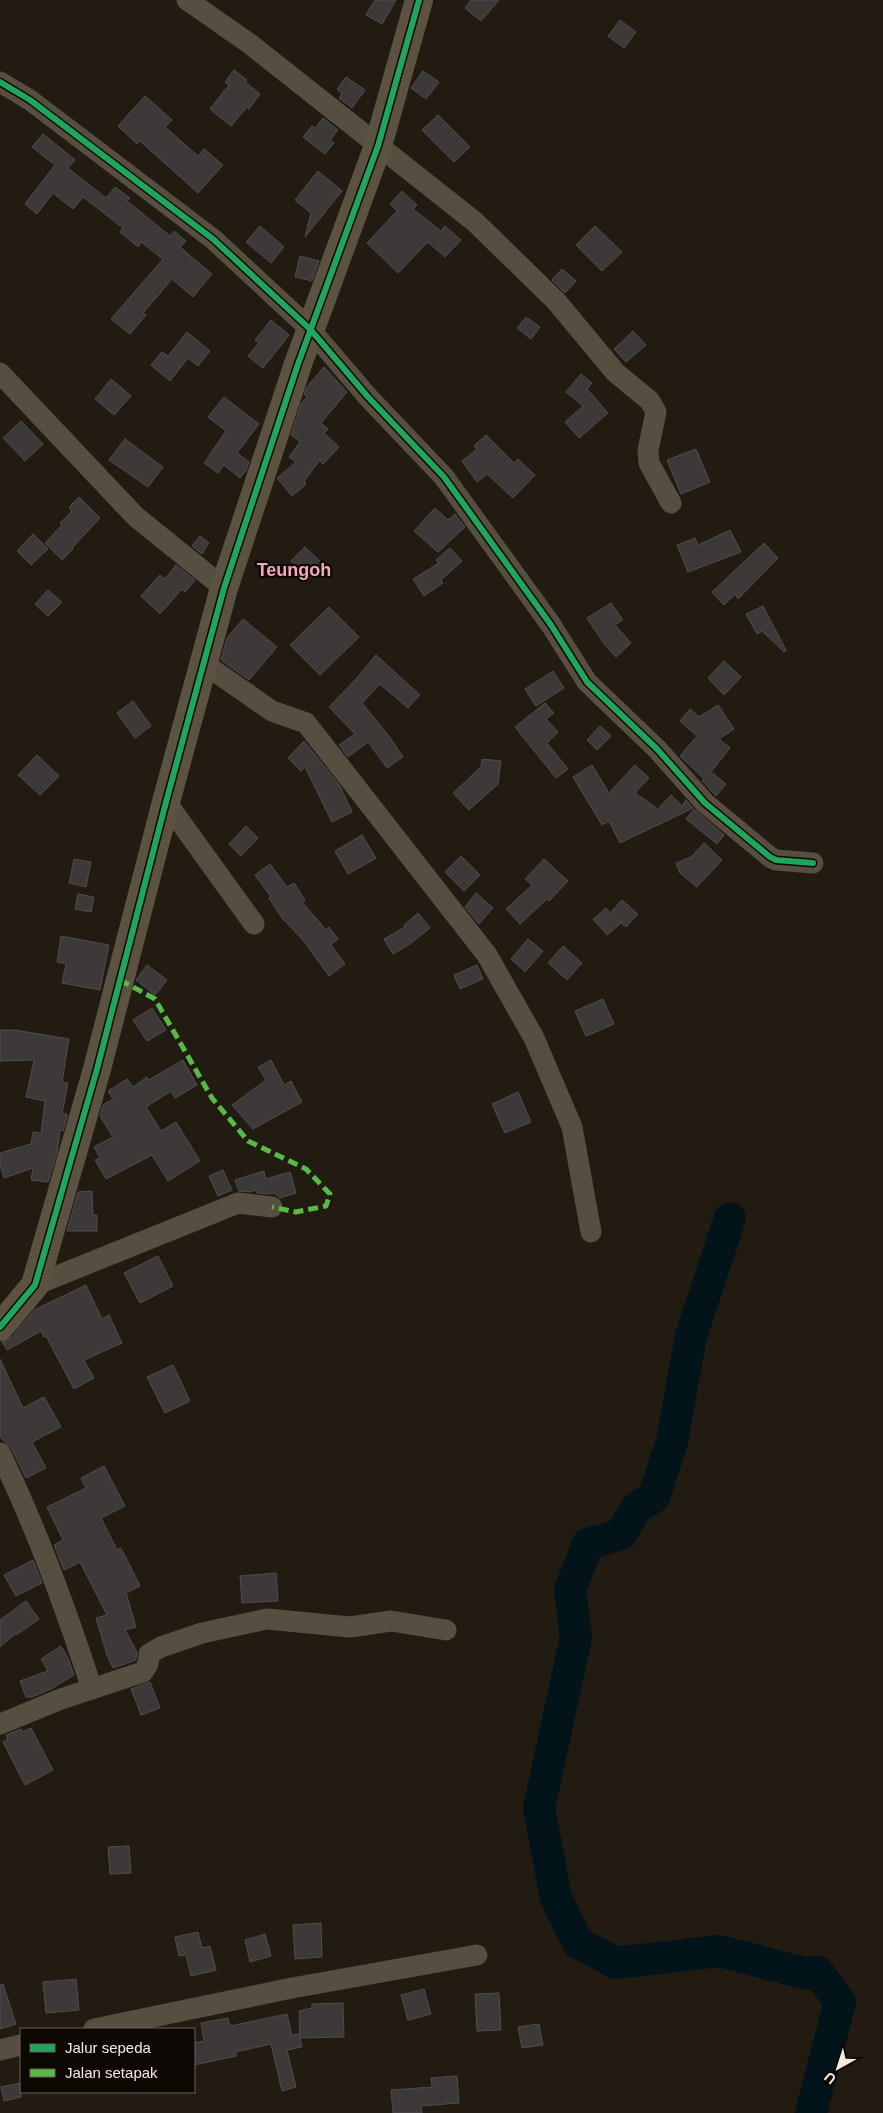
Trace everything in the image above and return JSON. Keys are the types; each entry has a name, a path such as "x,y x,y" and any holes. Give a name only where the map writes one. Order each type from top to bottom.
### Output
{"street":[{"path":"187,0 250,44 475,222 556,301 615,372 650,401 656,412 648,450 649,463 671,503"},
{"path":"0,1327 35,1285 97,1069 224,588 310,329 378,146 419,0"},
{"path":"0,82 30,100 213,239 310,329 368,397 444,477 551,625 588,682 657,749 705,803 770,857 776,860 810,863"},
{"path":"0,373 135,516 224,588"},
{"path":"203,663 272,711 306,723 486,955 534,1038 572,1127 591,1232"},
{"path":"166,802 254,924"},
{"path":"35,1285 238,1204 272,1207"},
{"path":"0,1453 19,1491 68,1616 92,1689"},
{"path":"0,1724 61,1699 143,1672 148,1664 149,1654 161,1647 202,1633 267,1619 350,1627 390,1621 446,1630"},
{"path":"99,2028 292,1988 477,1955"},
{"path":"0,2050 20,2045"}],"building":[{"path":"375,0 396,0 382,24 366,15"},
{"path":"471,0 499,0 481,21 465,8"},
{"path":"620,20 636,32 624,48 608,36"},
{"path":"234,70 260,94 249,109 247,107 231,126 210,109 229,85 225,82"},
{"path":"423,71 439,82 426,99 411,88"},
{"path":"346,77 365,90 352,108 339,98 342,94 337,89"},
{"path":"145,96 172,120 165,127 198,156 204,149 223,165 198,193 140,141 137,144 118,126"},
{"path":"438,115 470,147 454,162 422,130"},
{"path":"323,118 338,130 330,140 334,143 325,154 303,137 312,126 315,128"},
{"path":"43,134 75,160 68,168 106,198 115,187 130,198 127,201 170,236 174,231 186,241 180,247 212,274 193,297 172,279 143,313 146,315 130,334 111,319 163,259 141,242 138,247 120,232 123,228 83,197 73,209 53,193 37,214 25,204 55,165 32,147"},
{"path":"318,171 342,191 305,237 311,213 295,200"},
{"path":"402,191 417,205 413,209 441,231 445,226 461,240 445,257 428,242 398,273 367,243 397,211 390,204"},
{"path":"260,226 284,247 271,263 246,242"},
{"path":"595,226 622,252 602,271 576,245"},
{"path":"300,256 319,261 312,281 295,277"},
{"path":"562,269 576,281 565,293 552,280"},
{"path":"526,317 540,327 531,339 517,328"},
{"path":"271,320 289,335 263,368 248,356 259,343 255,340"},
{"path":"633,331 646,345 626,362 614,349"},
{"path":"187,332 210,351 198,366 188,358 170,381 151,365 162,352 168,356"},
{"path":"324,367 347,392 321,423 328,429 324,433 339,447 323,464 320,460 304,481 306,484 292,496 277,478 296,462 289,457 300,442 291,435 301,404 307,397 304,394 306,388"},
{"path":"581,374 592,383 587,389 608,413 579,438 565,422 583,406 566,392"},
{"path":"111,379 131,396 114,415 95,399"},
{"path":"224,397 259,424 237,453 249,462 246,471 240,478 224,465 218,473 204,463 226,431 208,417"},
{"path":"21,421 43,444 25,461 3,438"},
{"path":"486,435 514,463 518,459 535,475 513,498 487,474 477,482 462,461 477,449 474,446"},
{"path":"125,439 163,467 148,487 109,460"},
{"path":"696,449 710,482 681,494 667,460"},
{"path":"79,497 100,518 62,560 45,543 62,525 60,523 72,511 69,507"},
{"path":"435,508 448,520 455,514 465,527 438,552 414,531"},
{"path":"730,530 741,552 688,572 677,545 695,538 698,545"},
{"path":"33,534 48,549 31,565 17,551"},
{"path":"200,536 209,543 202,554 192,546"},
{"path":"764,543 778,558 738,599 735,594 724,605 712,592"},
{"path":"305,547 323,564 309,579 291,561"},
{"path":"450,548 462,561 441,580 443,583 424,596 413,579 439,563 436,560"},
{"path":"176,565 195,580 185,592 182,589 160,614 141,596 160,575 165,579"},
{"path":"48,590 62,602 48,616 35,604"},
{"path":"611,603 623,620 615,625 631,643 616,657 604,644 587,618"},
{"path":"763,606 786,650 784,652 762,631 757,634 746,614"},
{"path":"329,607 359,637 320,675 290,645"},
{"path":"243,619 277,647 249,680 221,660 227,638"},
{"path":"376,655 420,695 408,708 380,684 362,703 389,736 403,757 387,768 368,742 348,757 339,745 355,734 329,707"},
{"path":"724,661 741,677 724,695 708,678"},
{"path":"553,671 564,688 536,706 525,689"},
{"path":"133,701 151,726 135,738 117,713"},
{"path":"545,703 554,713 546,719 558,732 547,743 568,769 556,778 515,727"},
{"path":"718,705 734,729 719,739 730,748 711,772 726,784 716,796 702,781 704,779 680,756 697,736 680,721 690,709 699,717"},
{"path":"600,726 611,736 597,750 587,740"},
{"path":"304,741 340,786 352,812 332,822 305,767 301,771 288,758"},
{"path":"37,755 59,776 40,795 18,775"},
{"path":"482,759 501,761 498,784 469,810 453,793 481,767"},
{"path":"592,765 609,793 635,765 649,778 635,793 658,809 671,795 682,806 686,800 693,808 620,843 609,821 602,825 573,777"},
{"path":"694,809 724,835 717,844 686,819"},
{"path":"246,826 258,838 241,856 229,844"},
{"path":"362,835 376,858 348,874 335,851"},
{"path":"704,843 722,860 697,887 680,873 676,863 691,857"},
{"path":"461,856 480,875 464,891 445,872"},
{"path":"74,859 91,862 86,887 69,883"},
{"path":"544,859 568,881 549,901 547,899 520,924 506,909 532,885 525,879"},
{"path":"270,864 287,887 294,883 305,900 302,902 326,930 329,927 338,939 331,945 345,964 329,976 303,940 282,918 269,898 271,897 255,875"},
{"path":"476,893 493,908 479,924 465,907"},
{"path":"78,894 94,897 91,912 75,909"},
{"path":"622,900 638,914 626,927 621,923 607,935 593,919 606,908 610,913"},
{"path":"418,913 430,928 410,944 393,954 384,939 405,927 404,925"},
{"path":"61,936 109,945 100,990 62,983 66,964 57,962"},
{"path":"528,939 543,951 525,972 511,959"},
{"path":"563,946 582,963 567,980 548,963"},
{"path":"147,965 167,980 155,995 136,980"},
{"path":"477,965 483,979 460,989 454,975"},
{"path":"603,999 614,1024 586,1036 575,1011"},
{"path":"152,1008 166,1030 147,1041 133,1020"},
{"path":"0,1030 15,1030 69,1039 62,1082 68,1083 62,1114 67,1114 67,1117 63,1131 60,1130 57,1153 48,1182 31,1180 33,1168 4,1178 0,1165 0,1153 31,1144 33,1132 41,1133 45,1101 26,1097 34,1060 0,1061"},
{"path":"183,1060 197,1085 175,1098 171,1091 146,1107 161,1131 176,1122 200,1161 168,1181 152,1155 106,1179 95,1160 100,1158 94,1147 113,1137 100,1116 103,1105 113,1099 108,1091 127,1079 133,1087 147,1077 149,1080"},
{"path":"271,1060 284,1085 291,1081 302,1102 253,1129 232,1105 266,1080 258,1067"},
{"path":"518,1092 531,1122 505,1133 492,1104"},
{"path":"223,1170 232,1190 218,1196 209,1176"},
{"path":"264,1171 266,1179 290,1172 296,1193 280,1198 274,1193 257,1193 256,1190 251,1192 239,1191 235,1180"},
{"path":"92,1191 93,1215 97,1215 97,1231 67,1231 78,1192"},
{"path":"158,1256 173,1286 140,1303 124,1273"},
{"path":"86,1285 102,1319 109,1315 122,1343 84,1360 94,1378 74,1389 46,1336 44,1337 41,1331 7,1350 2,1342 12,1337 34,1310"},
{"path":"0,1359 23,1408 44,1397 61,1427 32,1442 46,1468 26,1478 11,1448 0,1437"},
{"path":"173,1365 190,1401 165,1413 147,1377"},
{"path":"104,1466 125,1506 101,1518 117,1550 121,1548 140,1586 126,1593 136,1627 125,1630 137,1652 136,1660 113,1668 96,1618 107,1615 80,1562 64,1570 54,1545 63,1540 47,1507 86,1488 81,1478"},
{"path":"33,1560 42,1583 16,1596 4,1575"},
{"path":"276,1573 278,1601 242,1603 240,1576"},
{"path":"26,1601 39,1619 15,1634 0,1647 0,1620"},
{"path":"61,1646 74,1675 51,1689 32,1697 26,1697 20,1681 48,1671 41,1659"},
{"path":"150,1682 160,1708 141,1715 131,1689"},
{"path":"31,1728 53,1770 25,1785 3,1742 8,1739 6,1735 21,1729 22,1732"},
{"path":"129,1846 131,1873 110,1874 108,1847"},
{"path":"321,1923 322,1957 295,1959 293,1925"},
{"path":"198,1932 202,1948 210,1946 216,1970 191,1976 186,1955 179,1956 175,1937"},
{"path":"265,1934 271,1956 250,1962 245,1940"},
{"path":"76,1979 79,2010 46,2013 43,1982"},
{"path":"3,1984 16,2024 0,2029 0,1985"},
{"path":"424,1989 431,2014 408,2020 401,1995"},
{"path":"499,1993 501,2030 477,2031 475,1994"},
{"path":"343,2003 344,2037 300,2038 299,2011 312,2008 312,2004"},
{"path":"287,2014 292,2035 299,2034 302,2047 287,2050 296,2087 282,2091 271,2044 236,2052 236,2056 195,2065 195,2043 204,2041 201,2023 228,2018 230,2026"},
{"path":"539,2024 543,2045 522,2048 518,2027"},
{"path":"457,2076 459,2103 421,2106 422,2113 393,2113 391,2090 432,2087 431,2078"},
{"path":"20,2083 21,2097 4,2101 1,2087"}],"waterway":[{"path":"730,1218 691,1336 672,1441 654,1497 636,1508 621,1534 588,1544 570,1590 576,1637 539,1808 556,1898 578,1943 616,1963 719,1951 804,1973 818,1972 840,2002 811,2113"}],"marked path":[{"path":"120,980 155,999 212,1098 248,1141 306,1169 330,1194 326,1206 296,1212 272,1207"}],"cycle path":[{"path":"0,1327 35,1285 97,1069 224,588 298,364 378,146 419,0"},
{"path":"0,82 30,100 213,239 310,329 368,397 444,477 551,625 587,682 657,749 705,803 770,857 776,860 813,863"}],"district":[{"name":"Teungoh","path":"294,570"}]}
